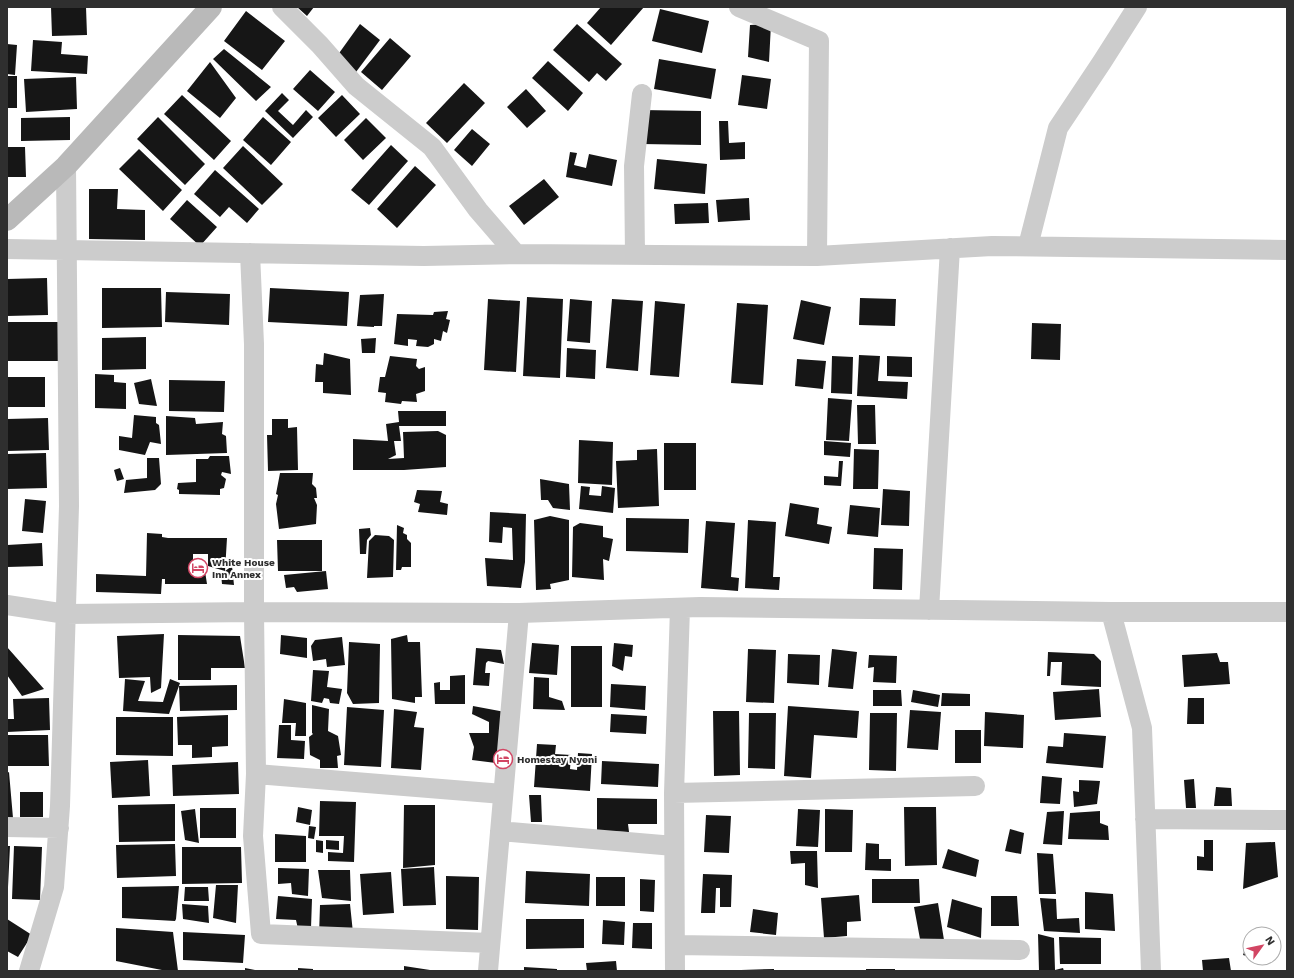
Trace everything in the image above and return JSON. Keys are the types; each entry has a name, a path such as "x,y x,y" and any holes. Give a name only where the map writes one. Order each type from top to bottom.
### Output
{"street":[{"path":"7,220 66,166 211,7"},
{"path":"282,7 320,45 356,86 432,147 478,210 516,254"},
{"path":"739,7 819,41 817,256"},
{"path":"1028,246 1058,128 1102,62 1136,7"},
{"path":"635,255 634,166 642,94"},
{"path":"29,971 54,887 59,828 69,506 68,250 66,166"},
{"path":"7,249 424,256 516,254 817,256 992,246 1287,250"},
{"path":"929,610 950,248"},
{"path":"250,253 254,344 254,612 256,774 253,836 261,934 490,943"},
{"path":"7,605 66,614 254,612 520,613 680,608 1287,612"},
{"path":"675,971 674,793 680,608"},
{"path":"1111,612 1142,728 1152,971"},
{"path":"488,971 520,613"},
{"path":"256,774 503,794"},
{"path":"674,793 975,786"},
{"path":"1145,819 1287,820"},
{"path":"7,827 59,828"},
{"path":"500,830 674,846"},
{"path":"675,945 1020,950"}],"building":[{"path":"51,7 86,7 87,35 52,36"},
{"path":"297,7 314,7 307,16"},
{"path":"601,7 644,7 611,45 587,23"},
{"path":"660,9 709,21 702,53 652,41"},
{"path":"246,11 285,41 262,70 224,41"},
{"path":"360,24 380,40 356,72 337,56"},
{"path":"577,24 622,64 606,81 597,73 589,82 553,50"},
{"path":"771,24 769,62 748,57 750,25"},
{"path":"390,38 411,56 382,90 361,72"},
{"path":"33,40 62,42 61,54 88,56 87,74 31,71"},
{"path":"7,44 17,45 15,75 7,74"},
{"path":"224,49 271,87 256,101 213,59"},
{"path":"659,59 716,69 711,99 654,89"},
{"path":"548,61 583,93 568,111 532,78"},
{"path":"210,62 236,98 220,118 187,91"},
{"path":"310,70 335,92 318,111 293,89"},
{"path":"742,75 771,79 767,109 738,105"},
{"path":"7,76 17,76 17,108 7,108"},
{"path":"76,77 77,109 26,112 24,79"},
{"path":"464,83 485,103 447,143 426,123"},
{"path":"526,89 546,111 527,128 507,107"},
{"path":"282,93 289,100 278,111 293,125 306,110 313,117 293,138 265,111"},
{"path":"182,95 231,141 214,160 164,114"},
{"path":"342,95 360,114 336,137 318,118"},
{"path":"642,110 701,111 701,145 642,144"},
{"path":"70,117 70,140 21,141 21,118"},
{"path":"158,117 205,164 185,185 137,139"},
{"path":"263,117 291,142 271,165 243,140"},
{"path":"366,118 386,138 363,160 344,140"},
{"path":"719,121 728,121 729,143 745,142 745,159 720,160"},
{"path":"472,129 490,144 472,166 454,150"},
{"path":"391,145 408,161 369,205 351,190"},
{"path":"243,146 283,184 262,205 223,168"},
{"path":"7,147 25,147 26,177 7,177"},
{"path":"139,149 182,190 163,211 119,169"},
{"path":"570,152 577,153 574,165 586,168 589,154 617,160 612,186 566,177"},
{"path":"657,159 707,164 705,194 654,189"},
{"path":"415,166 436,185 397,228 377,209"},
{"path":"215,170 259,209 247,223 229,207 220,217 194,194"},
{"path":"544,179 559,197 524,225 509,206"},
{"path":"89,189 118,189 117,209 145,210 145,240 89,239"},
{"path":"749,198 750,220 718,222 716,200"},
{"path":"187,200 217,227 200,246 170,219"},
{"path":"708,203 709,223 675,224 674,204"},
{"path":"47,278 48,315 7,316 7,279"},
{"path":"102,288 161,288 162,327 102,328"},
{"path":"270,288 349,292 347,326 268,322"},
{"path":"166,292 230,294 229,325 165,322"},
{"path":"384,294 382,326 357,326 360,295"},
{"path":"527,297 563,299 560,378 523,376"},
{"path":"860,298 896,299 895,326 859,325"},
{"path":"488,299 520,301 516,372 484,370"},
{"path":"570,299 592,301 590,343 567,341"},
{"path":"612,299 643,301 638,371 606,368"},
{"path":"801,300 831,307 824,345 793,339"},
{"path":"655,301 685,304 679,377 650,375"},
{"path":"737,303 768,305 763,385 731,383"},
{"path":"448,311 446,319 450,320 447,333 443,331 441,341 434,339 434,344 428,347 416,346 417,340 408,339 408,346 394,344 397,314 433,315 434,312"},
{"path":"7,322 61,322 61,361 7,361"},
{"path":"1032,323 1061,324 1060,360 1031,359"},
{"path":"146,337 146,369 102,370 102,338"},
{"path":"376,338 375,353 362,353 361,339"},
{"path":"567,348 596,350 595,379 566,377"},
{"path":"324,353 350,359 351,395 323,393 323,382 315,382 316,364 323,365"},
{"path":"859,355 880,356 878,381 908,382 907,399 857,396"},
{"path":"390,356 417,359 416,366 419,369 425,367 425,391 416,394 417,402 402,401 401,404 385,402 386,393 378,392 380,377 385,377"},
{"path":"832,356 853,357 852,394 831,393"},
{"path":"887,356 912,357 912,377 887,376"},
{"path":"797,359 826,361 823,389 795,386"},
{"path":"95,374 114,375 114,382 126,383 126,409 95,408"},
{"path":"7,377 45,377 45,407 7,407"},
{"path":"151,379 157,406 139,404 134,383"},
{"path":"169,380 225,381 224,412 169,411"},
{"path":"828,398 852,400 849,441 826,440"},
{"path":"857,405 875,405 876,444 858,444"},
{"path":"398,411 446,411 446,426 399,426 401,441 394,441 396,455 388,459 404,458 403,432 438,431 446,435 446,467 404,470 353,470 353,439 388,441 386,424 399,422"},
{"path":"134,415 156,417 156,423 159,425 161,444 150,442 145,455 119,450 119,436 132,438"},
{"path":"166,416 195,418 196,424 223,422 222,434 226,436 227,453 166,455"},
{"path":"48,418 49,450 7,451 7,419"},
{"path":"272,419 288,419 288,428 297,427 298,470 268,471 267,435 272,435"},
{"path":"579,440 613,442 612,485 578,483"},
{"path":"824,441 851,443 850,457 824,455"},
{"path":"664,443 696,443 696,490 664,490"},
{"path":"657,449 659,506 618,508 616,461 637,460 637,450"},
{"path":"854,449 879,450 878,489 853,489"},
{"path":"46,453 47,488 7,489 7,454"},
{"path":"210,456 229,456 231,474 222,472 221,475 226,479 224,488 220,489 220,495 179,494 179,490 177,489 178,483 196,482 196,459 208,459"},
{"path":"147,458 159,458 161,484 155,490 124,493 126,480 147,478"},
{"path":"839,461 843,461 841,486 824,485 824,476 838,477"},
{"path":"120,468 124,479 117,481 114,470"},
{"path":"280,473 313,473 312,484 316,488 317,498 314,498 317,505 316,524 279,529 276,504 278,495 276,494"},
{"path":"540,479 569,484 570,510 553,508 548,500 541,500"},
{"path":"581,486 590,487 589,495 601,496 602,486 615,488 613,513 579,509"},
{"path":"883,489 910,491 909,526 881,525"},
{"path":"417,490 442,491 440,502 448,504 447,515 418,512 420,504 414,502"},
{"path":"25,499 46,501 43,533 22,531"},
{"path":"790,503 819,508 817,524 832,527 829,544 785,536"},
{"path":"850,505 880,508 878,537 847,534"},
{"path":"490,512 526,514 525,562 521,588 487,586 485,558 513,560 512,528 503,527 502,543 489,542"},
{"path":"550,516 569,520 569,580 550,584 551,589 536,590 534,520"},
{"path":"626,518 689,519 688,553 626,551"},
{"path":"748,520 776,522 773,577 780,577 779,590 745,588"},
{"path":"706,521 735,523 731,577 739,578 738,591 701,588"},
{"path":"580,523 603,526 603,537 613,539 609,561 603,559 604,580 572,577 573,527"},
{"path":"397,525 404,528 403,533 407,535 407,539 411,543 411,567 402,567 401,570 396,570"},
{"path":"370,528 371,535 367,540 366,554 360,554 359,529"},
{"path":"147,533 162,534 162,537 168,538 227,538 225,571 208,566 208,554 193,554 193,565 204,565 207,584 165,584 165,579 162,579 161,594 96,592 96,574 146,576"},
{"path":"375,535 389,536 394,540 393,577 367,578 369,541"},
{"path":"277,540 322,540 322,571 278,571"},
{"path":"42,543 43,566 7,567 7,545"},
{"path":"874,548 903,549 902,590 873,589"},
{"path":"232,566 234,585 222,584 221,574"},
{"path":"326,571 328,589 297,592 294,587 286,588 284,575"},
{"path":"164,634 161,688 151,693 150,677 119,678 117,636"},
{"path":"178,635 240,636 245,668 211,668 211,680 178,680"},
{"path":"281,635 307,638 307,658 280,654"},
{"path":"407,635 408,642 420,642 422,697 415,697 415,703 392,699 391,639"},
{"path":"342,637 345,665 327,667 326,659 313,661 311,646 315,640"},
{"path":"349,642 380,644 379,703 353,704 347,693"},
{"path":"532,643 559,645 557,675 529,673"},
{"path":"614,643 633,645 632,657 625,656 623,671 612,666"},
{"path":"571,646 602,646 602,707 571,707"},
{"path":"7,647 44,689 22,696 7,675"},
{"path":"476,648 501,650 504,664 488,661 486,663 485,673 490,673 489,686 473,685"},
{"path":"748,649 776,650 774,703 746,702"},
{"path":"832,649 857,652 853,689 828,687"},
{"path":"1048,652 1094,654 1101,661 1101,687 1061,685 1062,662 1051,662 1050,676 1047,676"},
{"path":"1217,653 1220,662 1228,662 1230,684 1184,687 1182,655"},
{"path":"788,654 820,655 819,685 787,683"},
{"path":"869,655 897,656 896,683 873,682 874,667 868,668"},
{"path":"313,670 329,671 327,687 342,689 339,704 330,703 329,699 324,698 322,703 311,701"},
{"path":"465,675 465,704 435,704 434,683 440,682 440,690 450,690 450,676"},
{"path":"534,677 549,678 549,697 562,701 565,710 533,709"},
{"path":"125,679 145,681 138,701 163,702 170,679 180,683 169,714 123,711"},
{"path":"611,684 646,686 645,710 610,707"},
{"path":"237,685 237,710 180,711 179,686"},
{"path":"1099,689 1101,717 1055,720 1053,692"},
{"path":"873,690 901,690 902,706 873,706"},
{"path":"913,690 940,695 938,707 911,702"},
{"path":"942,693 970,694 970,706 941,706"},
{"path":"49,698 50,730 7,732 7,719 14,719 13,699"},
{"path":"1188,698 1204,698 1204,724 1187,724"},
{"path":"284,699 306,703 306,736 295,736 296,723 282,723"},
{"path":"312,705 329,709 328,731 338,736 341,755 337,756 338,768 320,768 320,760 310,755 309,737 313,734"},
{"path":"473,706 505,712 496,763 472,760 474,747 469,733 489,733 489,722 472,714"},
{"path":"788,706 859,711 857,738 814,735 811,778 784,776"},
{"path":"347,707 384,710 381,767 344,765"},
{"path":"394,709 417,712 414,727 424,728 421,770 391,768"},
{"path":"910,710 941,712 938,750 907,748"},
{"path":"713,711 739,711 740,775 714,776"},
{"path":"985,712 1024,715 1023,748 984,746"},
{"path":"749,713 776,713 775,769 748,768"},
{"path":"870,713 897,713 896,771 869,770"},
{"path":"611,714 647,716 646,734 610,732"},
{"path":"228,715 228,746 212,747 212,757 192,758 192,745 178,745 177,717"},
{"path":"116,717 173,717 173,756 116,755"},
{"path":"279,725 291,725 291,740 305,741 304,759 277,758"},
{"path":"955,730 981,730 981,763 955,763"},
{"path":"1064,733 1106,736 1103,768 1046,763 1048,746 1063,747"},
{"path":"7,735 48,735 49,766 7,766"},
{"path":"537,744 556,745 555,754 571,755 570,769 577,770 578,753 592,754 590,791 534,787"},
{"path":"148,760 150,796 112,798 110,762"},
{"path":"602,761 659,764 658,787 601,784"},
{"path":"238,762 239,794 173,796 172,765"},
{"path":"9,772 13,818 7,819 7,773"},
{"path":"1042,776 1062,778 1060,804 1040,803"},
{"path":"1194,779 1196,808 1186,808 1184,780"},
{"path":"1079,780 1100,781 1097,804 1074,807 1073,791 1079,792"},
{"path":"1216,787 1231,788 1232,806 1214,806"},
{"path":"20,792 43,792 43,817 20,817"},
{"path":"529,795 541,795 542,822 531,822"},
{"path":"597,798 657,799 657,824 628,824 629,832 597,831"},
{"path":"320,801 356,802 354,862 328,861 328,852 343,853 344,836 319,836"},
{"path":"175,804 175,841 119,842 118,805"},
{"path":"404,805 435,805 435,865 403,868"},
{"path":"298,807 312,810 310,825 296,822"},
{"path":"904,807 936,807 937,865 905,866"},
{"path":"200,808 236,808 236,838 200,838"},
{"path":"195,809 199,843 185,840 181,811"},
{"path":"798,809 820,810 818,847 796,846"},
{"path":"825,809 853,810 852,852 825,852"},
{"path":"1064,811 1062,845 1043,844 1047,812"},
{"path":"1100,811 1100,823 1108,826 1109,840 1068,839 1070,813"},
{"path":"706,815 731,816 729,853 704,852"},
{"path":"309,826 316,827 314,839 308,838"},
{"path":"1010,829 1024,833 1021,854 1005,851"},
{"path":"275,834 306,836 306,862 275,862"},
{"path":"316,840 323,841 323,853 316,852"},
{"path":"326,840 339,841 339,850 326,849"},
{"path":"1204,840 1213,840 1213,871 1197,870 1197,856 1204,857"},
{"path":"1275,842 1278,877 1243,889 1246,843"},
{"path":"866,843 879,844 879,859 891,859 891,871 865,870"},
{"path":"175,844 176,876 117,878 116,845"},
{"path":"7,846 10,846 8,887 7,887"},
{"path":"14,846 42,847 40,900 12,899"},
{"path":"182,847 241,847 242,883 182,884"},
{"path":"948,849 979,860 976,877 942,868"},
{"path":"790,851 817,851 818,888 805,885 805,863 791,864"},
{"path":"1037,853 1053,854 1056,894 1039,894"},
{"path":"434,867 436,905 403,906 401,869"},
{"path":"278,868 309,869 308,896 292,894 291,883 278,884"},
{"path":"318,870 350,870 351,901 322,898"},
{"path":"526,871 590,874 589,906 525,903"},
{"path":"391,872 394,913 363,915 360,874"},
{"path":"703,874 732,875 731,907 720,907 720,888 716,888 715,913 701,913"},
{"path":"446,876 479,877 478,930 446,929"},
{"path":"596,877 625,877 625,906 596,906"},
{"path":"640,879 655,880 654,912 640,911"},
{"path":"872,879 919,879 920,903 872,903"},
{"path":"216,885 238,885 236,923 213,918"},
{"path":"179,886 175,921 122,918 122,887"},
{"path":"185,887 208,887 209,901 184,901"},
{"path":"1085,892 1113,894 1115,931 1085,929"},
{"path":"859,895 861,921 847,922 847,936 824,938 821,898"},
{"path":"278,896 312,899 311,928 298,929 296,920 276,919"},
{"path":"991,896 1017,896 1019,926 991,926"},
{"path":"1040,898 1056,899 1057,919 1079,918 1080,933 1044,931"},
{"path":"952,899 982,908 981,938 947,927"},
{"path":"938,903 944,940 920,939 914,907"},
{"path":"182,904 208,906 209,923 183,919"},
{"path":"350,904 353,933 319,936 320,905"},
{"path":"753,909 778,913 776,935 750,932"},
{"path":"7,919 32,935 18,957 7,951"},
{"path":"526,919 584,919 584,948 526,949"},
{"path":"603,920 625,922 624,945 602,944"},
{"path":"633,923 652,923 652,949 632,948"},
{"path":"116,928 173,932 178,971 167,971 116,961"},
{"path":"183,932 245,935 243,963 183,960"},
{"path":"1038,934 1054,938 1055,970 1063,968 1064,971 1039,971"},
{"path":"1059,937 1101,938 1101,964 1060,964"},
{"path":"1229,958 1231,971 1203,971 1202,960"},
{"path":"616,961 617,971 587,971 586,963"},
{"path":"404,966 430,970 430,971 404,971"},
{"path":"524,967 557,969 557,971 524,971"},
{"path":"245,968 255,970 255,971 245,971"},
{"path":"298,968 313,969 313,971 298,971"},
{"path":"774,969 774,971 741,971 741,970"},
{"path":"866,969 895,969 895,971 866,971"}],"place":[{"name":"White House Inn Annex","path":"198,568"},
{"name":"Homestay Nyoni","path":"503,759"}]}
